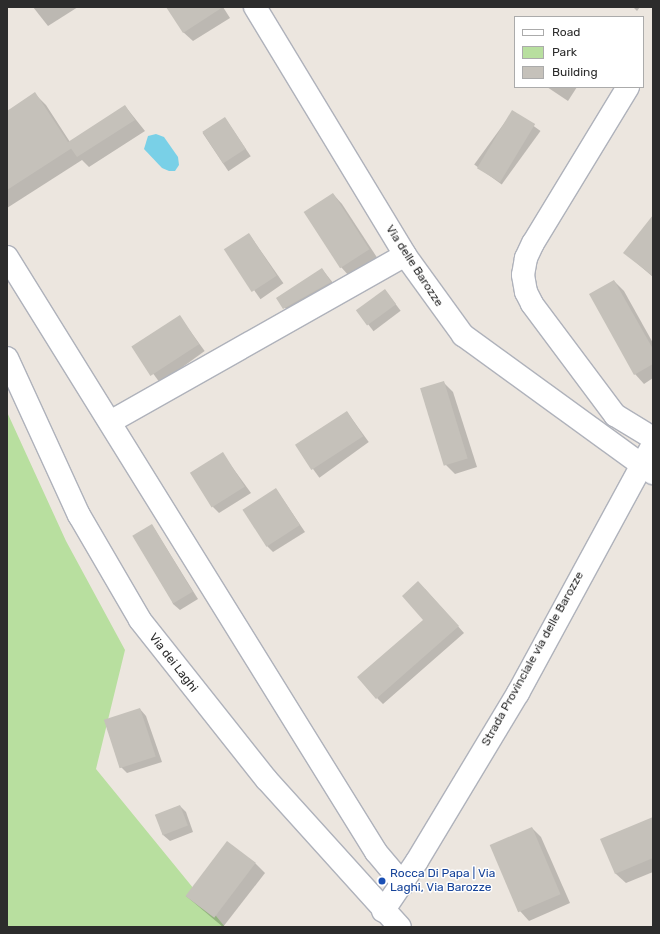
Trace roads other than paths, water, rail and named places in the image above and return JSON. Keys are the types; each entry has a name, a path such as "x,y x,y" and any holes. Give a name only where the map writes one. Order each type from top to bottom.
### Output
{"street":[{"name":"Via delle Barozze","path":"255,7 405,255 463,335 647,468"},
{"path":"627,88 533,243 526,258 523,275 526,292 532,304 615,415 653,438"},
{"path":"110,422 405,255"},
{"path":"7,257 376,852 403,884"},
{"name":"Via dei Laghi","path":"7,358 79,514 140,620 267,780 383,911 400,927"},
{"name":"Strada Provinciale via delle Barozze","path":"383,911 403,884 518,693 647,468 653,444"}],"water":[{"path":"156,134 164,137 178,157 179,165 175,171 169,171 162,168 144,149 148,136"}],"place":[{"name":"Rocca Di Papa | Via Laghi, Via Barozze","path":"382,881"}]}
